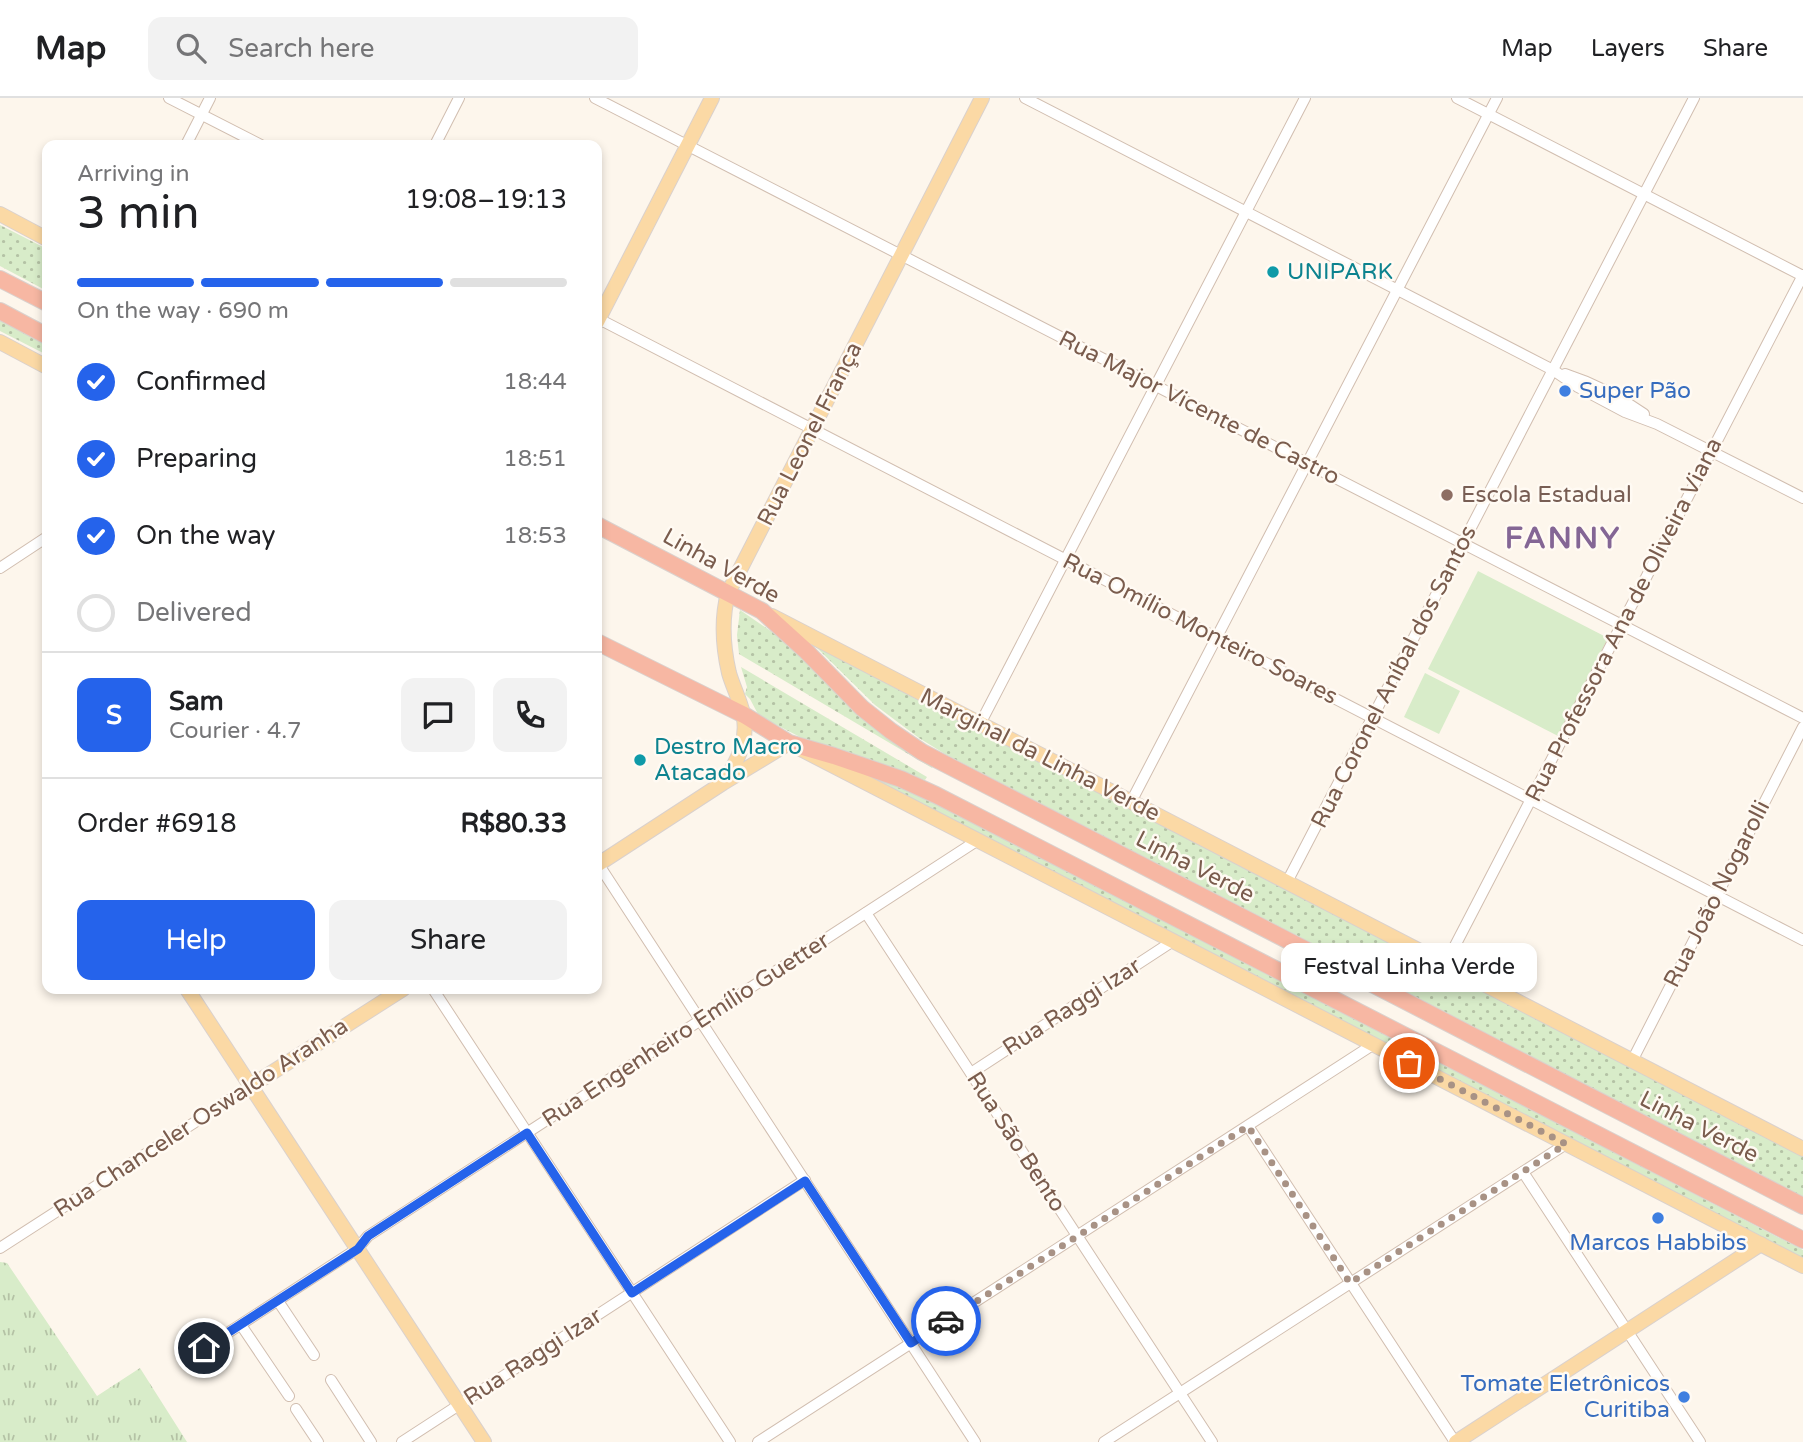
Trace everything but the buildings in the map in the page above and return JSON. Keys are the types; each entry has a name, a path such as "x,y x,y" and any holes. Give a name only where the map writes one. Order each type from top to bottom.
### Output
{"highway":[{"path":"0,279 42,300"},
{"path":"0,311 42,333"},
{"name":"Linha Verde","path":"602,528 762,611 862,708 922,752 1803,1206"},
{"path":"602,644 744,715 789,743 901,779 936,794 1803,1240"}],"main road":[{"path":"602,310 712,98"},
{"name":"Rua Leonel França","path":"723,783 737,761 742,747 744,715 735,694 724,649 723,620 728,593 982,98"},
{"path":"0,214 42,236"},
{"path":"0,342 42,364"},
{"name":"Marginal da Linha Verde","path":"762,611 1803,1149"},
{"path":"602,861 789,743 1803,1266"},
{"path":"190,994 484,1442"},
{"name":"Rua Chanceler Oswaldo Aranha","path":"251,1086 395,994"},
{"path":"1455,1442 1761,1244"}],"street":[{"path":"169,98 251,140"},
{"path":"188,140 210,98"},
{"path":"438,140 459,98"},
{"name":"Rua Major Vicente de Castro","path":"595,98 1803,718"},
{"path":"1025,98 1553,370 1625,412 1657,424 1803,498"},
{"path":"980,724 1305,98"},
{"path":"1457,98 1803,276"},
{"path":"1131,802 1497,98"},
{"name":"Rua Coronel Aníbal dos Santos","path":"1287,882 1695,98"},
{"name":"Rua Professora Ana de Oliveira Viana","path":"1446,965 1803,276"},
{"name":"Rua Omílio Monteiro Soares","path":"602,323 1803,940"},
{"path":"0,568 42,540"},
{"name":"Rua João Nogarolli","path":"1632,1061 1803,727"},
{"name":"Rua Engenheiro Emílio Guetter","path":"186,1360 358,1249 368,1236 978,840"},
{"path":"602,872 975,1442"},
{"name":"Rua São Bento","path":"866,913 1212,1442"},
{"name":"Rua Raggi Izar","path":"971,1073 1173,941"},
{"path":"436,994 730,1442"},
{"path":"758,1442 1374,1044"},
{"name":"Rua Chanceler Oswaldo Aranha","path":"0,1248 251,1086"},
{"path":"1248,1126 1455,1442"},
{"path":"1104,1442 1566,1144"},
{"path":"1523,1172 1700,1442"},
{"name":"Rua Raggi Izar","path":"402,1442 805,1181"},
{"path":"278,1301 314,1355"},
{"path":"241,1325 289,1396"},
{"path":"331,1380 371,1442"},
{"path":"296,1409 318,1442"}],"green space":[{"path":"0,225 42,246 42,288 0,266"},
{"path":"0,320 42,341 42,352 0,331"},
{"path":"1478,571 1608,638 1558,736 1428,669"},
{"path":"740,610 778,636 933,765 932,768 739,654 737,635"},
{"path":"815,646 1803,1152 1803,1197 945,754 875,705"},
{"path":"741,667 927,777 925,780 802,738 759,716 745,694 747,687"},
{"path":"1425,673 1460,691 1439,734 1404,717"},
{"path":"856,772 900,786 929,799 1803,1250 1803,1260"},
{"path":"0,1262 7,1263 97,1396 140,1368 187,1442 0,1442"}],"way so far":[{"path":"946,1321 1248,1126 1350,1283 1566,1144 1409,1063"}],"place":[{"name":"UNIPARK","path":"1273,272"},
{"name":"Super Pão","path":"1565,391"},
{"name":"Escola Estadual","path":"1447,495"},
{"name":"Destro Macro Atacado","path":"640,760"},
{"name":"Festval Linha Verde","path":"1409,1063"},
{"name":"Marcos Habbibs","path":"1658,1218"},
{"name":"Tomate Eletrônicos Curitiba","path":"1684,1397"}],"district":[{"name":"FANNY","path":"1563,538"}],"route":[{"path":"204,1348 358,1249 368,1236 527,1133 632,1293 805,1181 911,1343 946,1321"}]}
